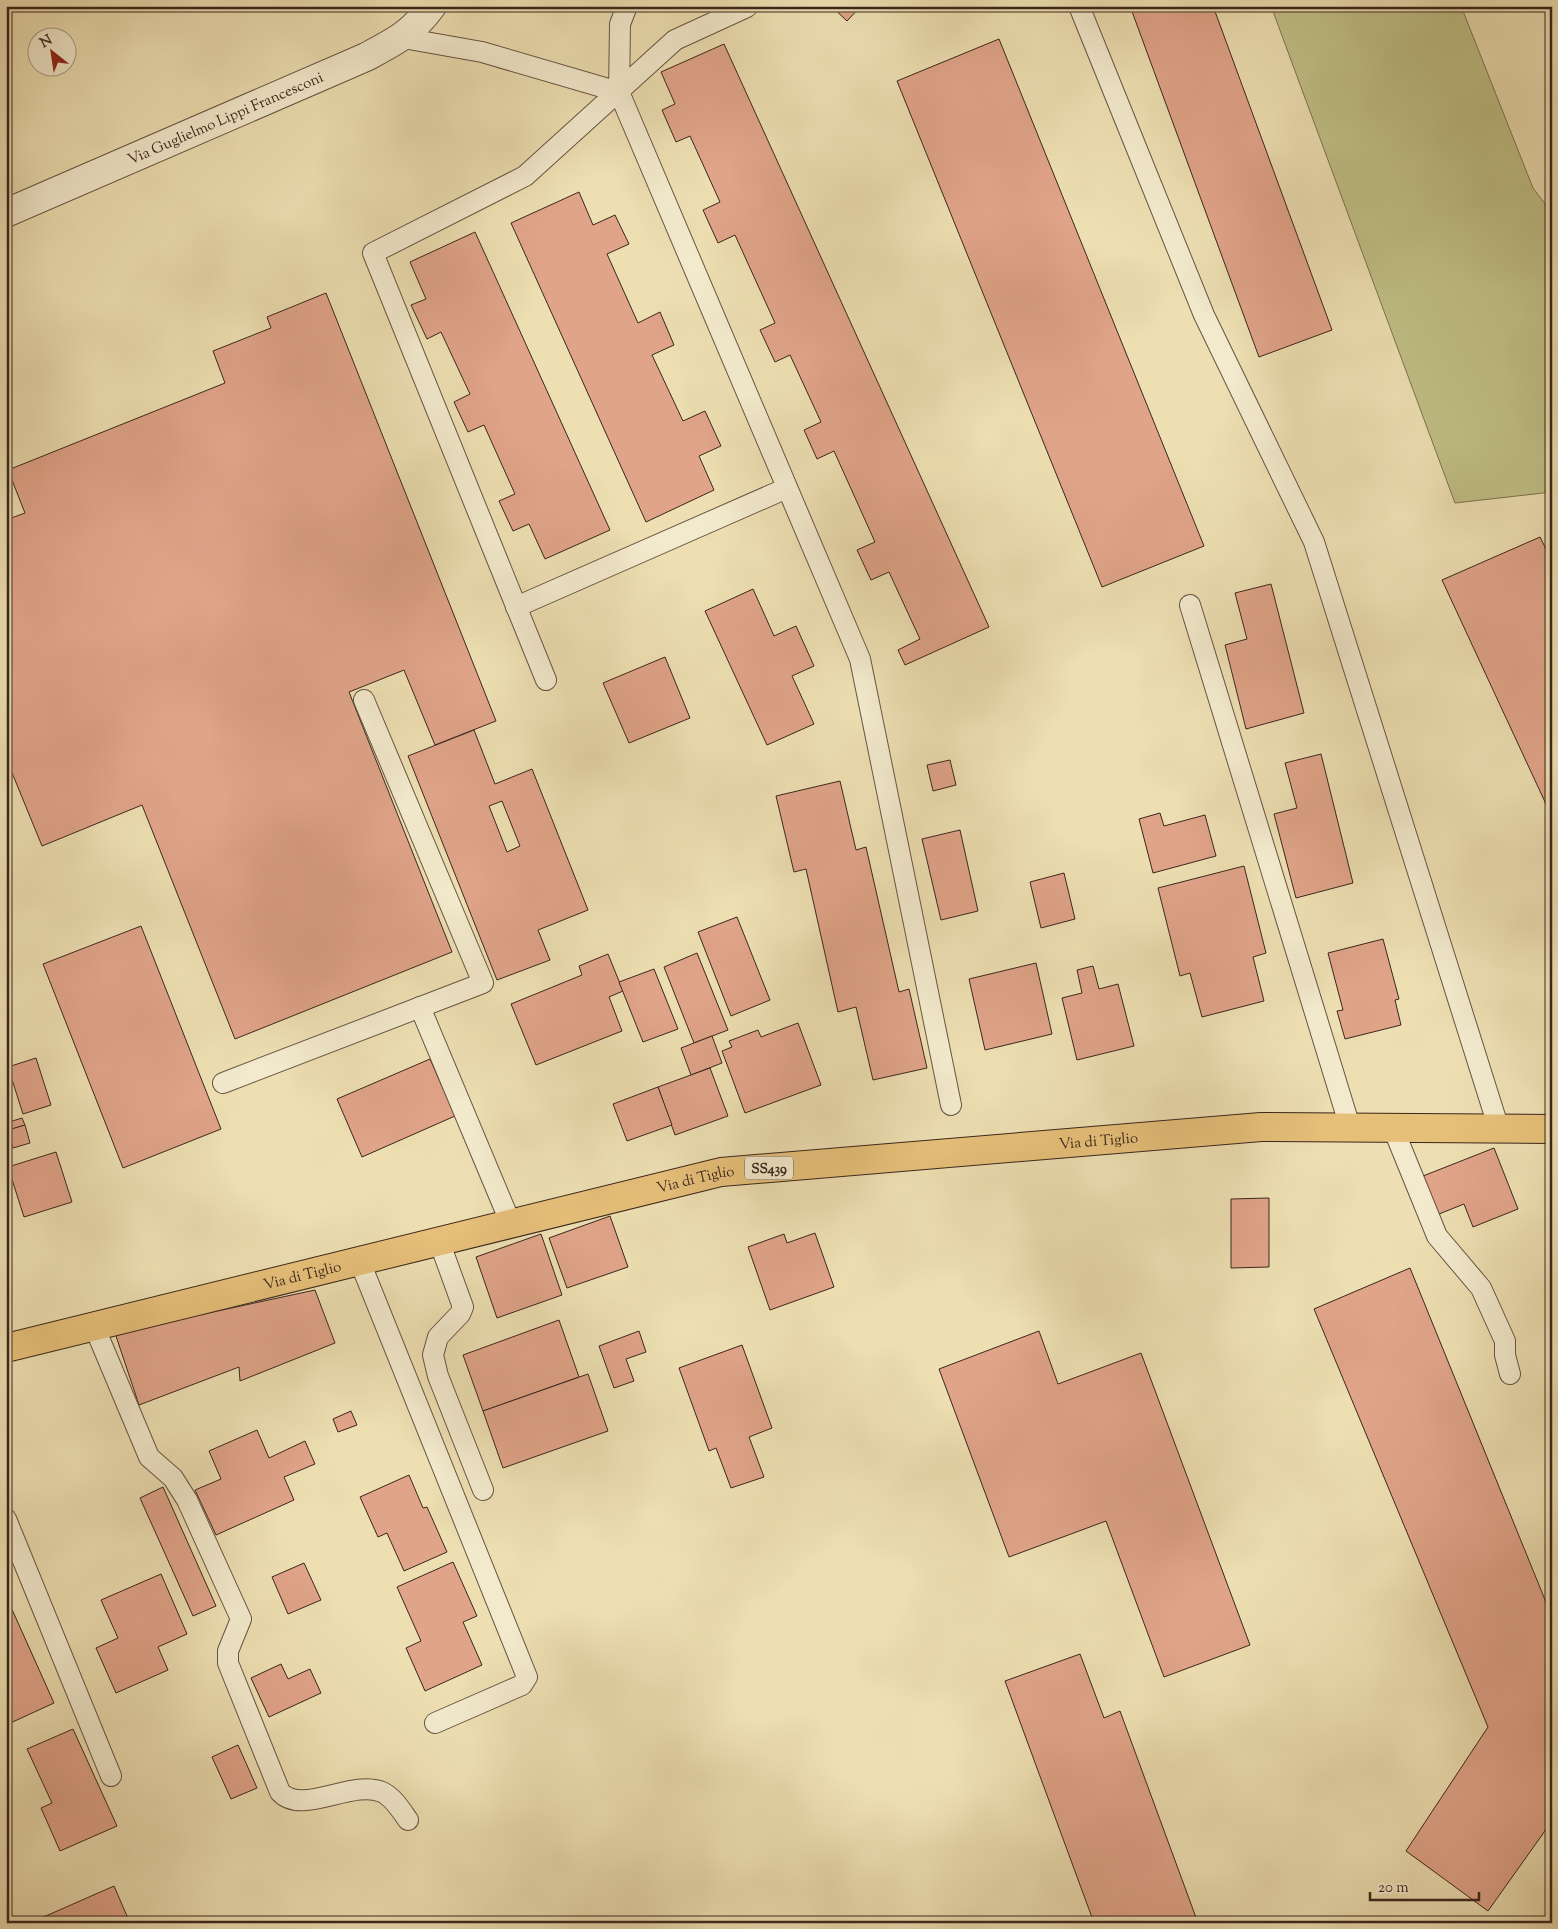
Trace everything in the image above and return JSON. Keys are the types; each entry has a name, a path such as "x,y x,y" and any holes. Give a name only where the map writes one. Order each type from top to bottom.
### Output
{"main road":[{"name":"Via di Tiglio","path":"6,1348 721,1172 1261,1127 1552,1129"}],"street":[{"name":"Via Guglielmo Lippi Francesconi","path":"6,213 366,57 418,23 450,6"}],"lane":[{"path":"627,6 620,24 619,92 860,659 951,1105"},
{"path":"1080,6 1204,315 1314,542 1499,1128"},
{"path":"546,680 373,253 525,176 675,40 747,7"},
{"path":"418,23 482,52 619,92"},
{"path":"516,607 787,488"},
{"path":"1190,606 1350,1127"},
{"path":"223,1083 483,983 364,700"},
{"path":"420,1007 461,1100 511,1224"},
{"path":"1393,1128 1437,1236 1481,1288 1505,1341 1504,1355 1510,1374"},
{"path":"439,1241 464,1307 460,1314 438,1337 433,1355 438,1376 483,1490"},
{"path":"360,1262 526,1677 522,1685 435,1723"},
{"path":"94,1326 149,1457 173,1478 187,1500 241,1619 228,1651 228,1663 280,1792 286,1798 298,1801 365,1788 382,1792 397,1804 408,1820"},
{"path":"6,1519 111,1776"}],"green space":[{"path":"1271,6 1461,6 1533,188 1552,213 1552,492 1455,503"}],"building":[{"path":"831,6 861,6 847,21"},
{"path":"1130,6 1213,6 1332,330 1259,357"},
{"path":"999,39 1204,546 1102,587 897,81"},
{"path":"724,44 989,627 905,665 898,650 920,639 889,572 871,580 857,550 875,542 834,451 817,459 804,430 821,422 790,355 775,362 760,330 775,323 735,235 718,243 703,210 720,202 690,136 676,142 662,110 675,104 661,72"},
{"path":"579,192 593,225 615,215 629,244 607,254 638,323 660,312 674,345 652,355 683,421 705,411 721,446 699,456 714,490 646,522 511,223"},
{"path":"475,232 610,530 545,559 529,524 513,531 499,501 515,494 484,425 468,432 454,402 470,394 441,332 427,339 411,305 426,299 410,262"},
{"path":"326,293 496,721 435,745 404,670 349,692 452,952 235,1039 142,805 42,846 6,758 6,520 25,513 8,470 225,383 213,351 271,328 267,317"},
{"path":"1540,537 1552,561 1552,817 1442,580"},
{"path":"1271,584 1304,713 1246,729 1225,645 1247,639 1235,593"},
{"path":"753,589 774,636 796,626 814,666 792,676 814,724 767,745 705,611"},
{"path":"665,657 690,718 629,743 603,683"},
{"path":"474,730 495,784 532,769 588,910 538,930 550,960 497,980 408,756","holes":["502,801 520,846 507,852 489,806"]},
{"path":"1321,754 1353,883 1296,898 1274,814 1297,808 1285,763"},
{"path":"950,760 956,785 933,791 927,765"},
{"path":"840,781 856,850 866,847 899,992 909,989 927,1068 873,1080 856,1007 838,1012 806,869 794,872 776,796"},
{"path":"1160,813 1164,826 1205,815 1216,856 1153,873 1139,819"},
{"path":"960,830 978,911 941,920 922,839"},
{"path":"1244,866 1266,953 1253,957 1264,1001 1202,1017 1190,973 1180,976 1158,888"},
{"path":"1064,873 1075,919 1041,928 1030,882"},
{"path":"737,917 770,1000 731,1016 698,932"},
{"path":"141,926 221,1129 123,1168 43,964"},
{"path":"1383,939 1399,999 1395,1000 1401,1025 1345,1039 1337,1011 1343,1010 1328,953"},
{"path":"697,953 728,1030 694,1043 664,967"},
{"path":"608,954 623,991 609,997 622,1031 536,1065 511,1004 582,975 579,966"},
{"path":"1036,963 1052,1034 985,1050 969,979"},
{"path":"1093,966 1099,989 1118,984 1134,1046 1077,1060 1062,998 1082,993 1077,970"},
{"path":"654,969 678,1029 643,1042 619,982"},
{"path":"798,1023 821,1085 745,1113 722,1051 732,1047 729,1041 758,1030 761,1037"},
{"path":"712,1036 722,1063 691,1075 681,1048"},
{"path":"36,1058 51,1105 23,1114 8,1067"},
{"path":"430,1059 455,1116 362,1157 337,1099"},
{"path":"710,1068 728,1116 675,1135 658,1087"},
{"path":"658,1087 672,1125 627,1141 613,1104"},
{"path":"22,1118 25,1125 6,1131 6,1123"},
{"path":"25,1125 30,1143 13,1148 8,1130"},
{"path":"1494,1148 1518,1209 1473,1227 1464,1204 1439,1214 1423,1176"},
{"path":"56,1152 72,1202 24,1217 8,1167"},
{"path":"1269,1198 1269,1267 1231,1268 1231,1199"},
{"path":"610,1216 628,1267 567,1288 549,1238"},
{"path":"815,1233 834,1287 770,1310 748,1247 784,1234 787,1243"},
{"path":"541,1234 562,1295 497,1318 476,1257"},
{"path":"1410,1268 1552,1617 1552,1821 1488,1911 1406,1851 1488,1727 1314,1309"},
{"path":"315,1290 335,1343 240,1381 239,1367 139,1405 115,1333"},
{"path":"559,1320 579,1377 483,1411 463,1355"},
{"path":"639,1331 646,1352 626,1359 634,1381 614,1388 599,1346"},
{"path":"1039,1331 1058,1384 1141,1353 1250,1645 1164,1677 1106,1521 1009,1557 939,1369"},
{"path":"742,1345 772,1428 749,1437 764,1477 731,1488 716,1448 709,1451 679,1368"},
{"path":"588,1374 608,1431 503,1468 483,1411"},
{"path":"351,1411 357,1425 338,1432 333,1419"},
{"path":"257,1430 269,1458 305,1441 315,1464 284,1477 294,1500 216,1535 195,1490 221,1479 209,1451"},
{"path":"409,1475 423,1508 427,1507 447,1552 404,1571 387,1533 378,1537 360,1497"},
{"path":"163,1487 216,1606 193,1616 140,1498"},
{"path":"453,1562 477,1616 463,1622 482,1665 425,1691 406,1648 421,1641 397,1587"},
{"path":"304,1563 321,1600 288,1614 272,1577"},
{"path":"161,1574 187,1634 158,1647 168,1670 116,1693 96,1648 118,1638 101,1600"},
{"path":"6,1596 54,1703 6,1725"},
{"path":"1080,1654 1104,1718 1120,1711 1198,1923 1094,1923 1005,1681"},
{"path":"281,1664 288,1679 310,1669 321,1693 269,1717 251,1678"},
{"path":"73,1729 117,1826 60,1851 41,1808 52,1803 27,1749"},
{"path":"238,1745 257,1788 231,1799 212,1757"},
{"path":"114,1886 130,1923 40,1923 39,1919"}]}
